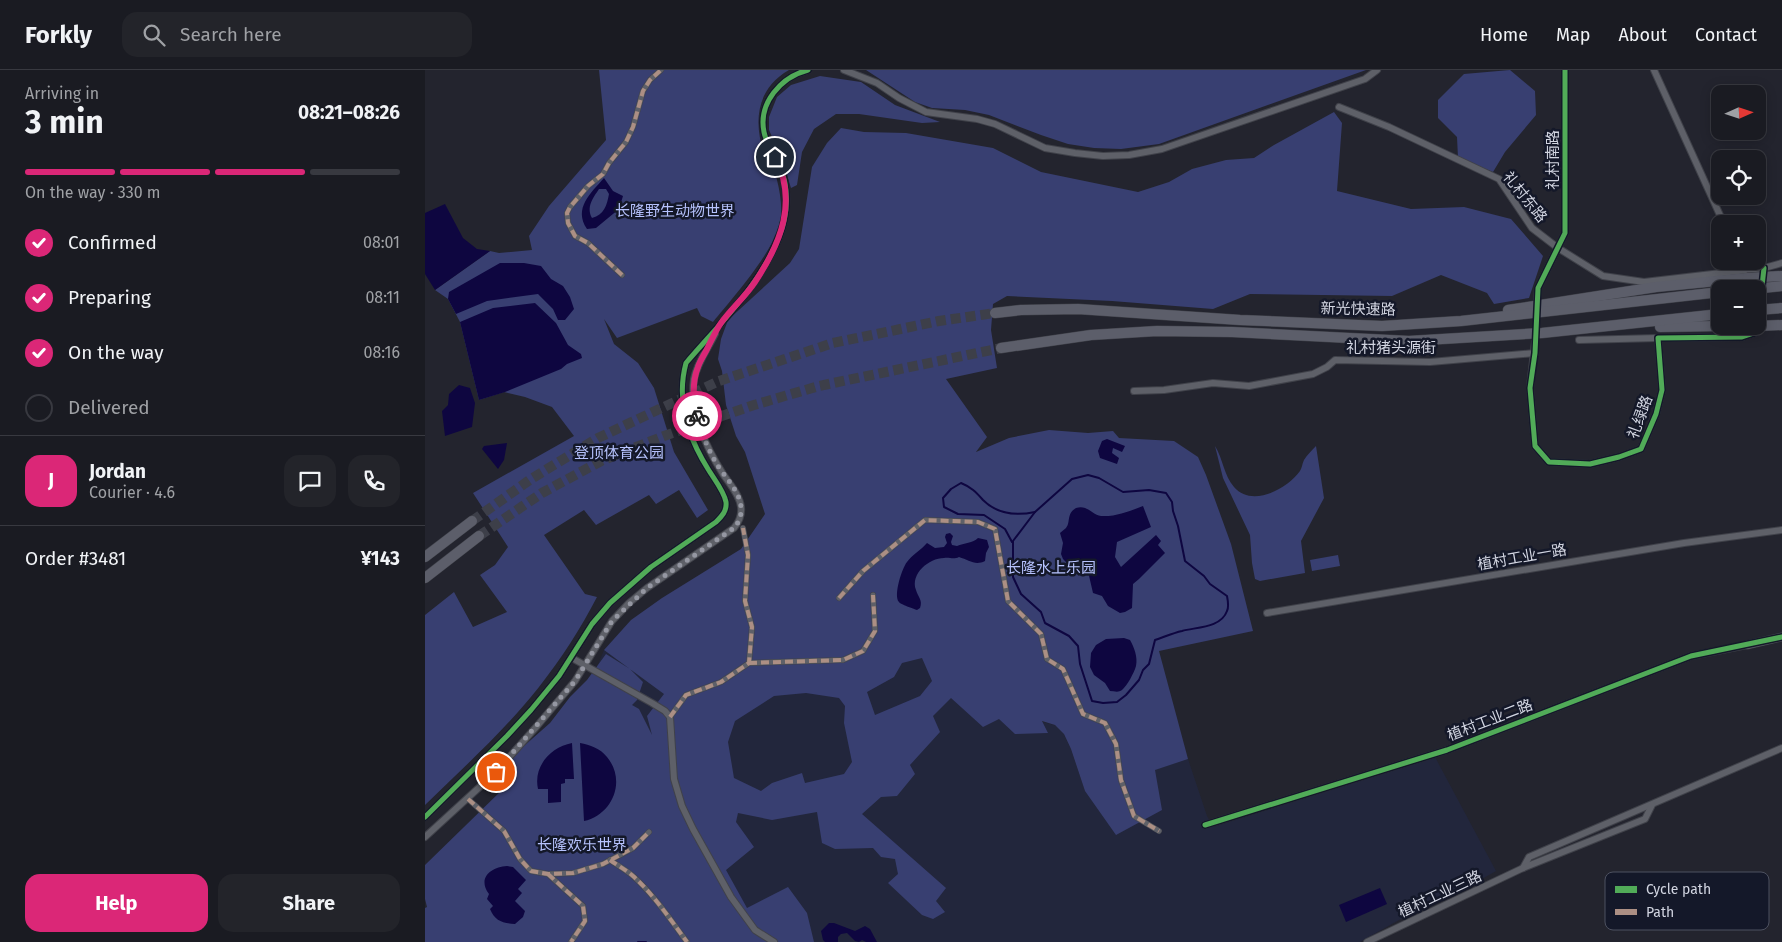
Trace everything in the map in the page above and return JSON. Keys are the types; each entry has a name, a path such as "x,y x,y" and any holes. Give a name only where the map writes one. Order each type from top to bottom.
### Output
{"highway":[{"path":"1426,323 1746,274 1782,276"},
{"path":"1766,288 1782,286"},
{"name":"新光快速路","path":"995,313 1021,310 1078,309 1240,320 1372,326 1461,321 1711,293"},
{"path":"1766,309 1782,308"},
{"name":"新光快速路","path":"1001,348 1091,335 1157,331 1409,341 1542,333 1711,315"},
{"path":"1766,326 1782,325"},
{"path":"1599,328 1711,326"},
{"path":"425,557 471,521"},
{"path":"425,578 479,536"}],"street":[{"path":"622,275 587,243 575,236 568,223 567,213 588,186 603,174 609,163 627,142 643,91 650,80 661,70"},
{"path":"425,817 507,736 559,676 592,624 610,603 651,566 716,522 724,513 726,504 724,494 705,465 689,431 682,393 683,377 686,363 755,282 781,234 786,209 786,190 781,168 764,132 764,112 769,97 781,83 798,73 808,70"},
{"path":"844,70 877,83 899,98 926,112 952,114 986,121 1045,148 1103,156 1129,155 1162,149 1365,79 1377,70"},
{"name":"礼村南路","path":"1558,248 1565,232 1565,70"},
{"path":"1654,70 1720,215"},
{"name":"礼村东路","path":"1339,107 1389,127 1499,179 1532,228 1558,248 1603,276 1645,282 1746,274 1758,270"},
{"path":"1537,299 1538,288 1558,248"},
{"name":"礼村东路","path":"1766,267 1782,263"},
{"path":"1744,270 1746,274"},
{"path":"1579,340 1742,337 1757,332 1764,270"},
{"path":"425,837 496,772 537,726 575,681 612,621 635,598 662,577 734,528 739,521 741,506 739,498 716,464 695,411 694,380 698,366 719,325"},
{"name":"礼绿路","path":"1535,342 1530,388 1535,446 1549,462 1590,464 1641,449 1656,414 1662,390 1657,338"},
{"name":"礼村猪头源街","path":"1134,391 1164,390 1213,383 1249,386 1313,374 1327,367 1335,360 1430,362 1535,353"},
{"path":"839,598 863,571 925,520 978,522 995,529 1008,601 1041,634 1047,659 1063,669 1083,714 1105,723 1115,744 1121,780 1134,816 1159,831"},
{"path":"743,528 748,555 745,601 752,627 749,663"},
{"name":"植村工业一路","path":"1267,613 1684,543 1782,530"},
{"path":"670,717 686,695 721,682 749,663 843,660 863,651 875,631 873,595"},
{"name":"植村工业二路","path":"1205,825 1447,750 1691,656 1782,637"},
{"path":"572,658 652,703 665,711 670,717 674,779 682,806 731,897 755,930 774,942"},
{"name":"植村工业三路","path":"1523,868 1529,857 1782,748"},
{"path":"468,799 504,831 520,859 531,871 548,874 573,872 603,864 633,848 649,832"},
{"name":"植村工业三路","path":"1367,942 1523,868 1645,820 1653,805"},
{"path":"610,860 631,874 644,886 687,942"},
{"path":"548,874 583,906 585,922 571,942"}],"shaded area":[{"path":"604,178 613,191 623,196 619,209 596,228 587,229 582,214 585,201","holes":["599,189 606,189 609,194 606,206 599,215 592,218 590,206 593,199"]},
{"path":"445,204 463,238 477,249 490,251 435,290 425,274 425,213"},
{"path":"500,263 524,263 541,266 551,279 563,286 570,297 574,309 565,320 558,320 553,309 538,294 487,301 456,314 448,299 449,292"},
{"path":"535,303 556,323 568,345 581,354 582,358 567,364 561,369 505,392 479,400 460,322 493,308"},
{"path":"459,385 470,388 475,403 472,427 445,436 442,411 448,405 449,394"},
{"path":"1107,439 1125,446 1122,452 1113,448 1112,453 1119,458 1117,464 1100,458 1098,451 1102,441"},
{"path":"507,443 504,460 498,469 482,449 484,446"},
{"path":"1143,506 1151,527 1117,542 1115,557 1121,567 1156,535 1161,541 1158,545 1165,553 1133,584 1132,608 1120,613 1108,606 1102,596 1093,593 1087,567 1082,563 1066,562 1063,559 1061,554 1063,543 1060,533 1066,528 1071,513 1076,508 1083,507 1101,516 1112,516"},
{"path":"950,533 953,536 952,545 957,546 978,538 987,540 989,547 985,561 975,563 959,557 932,561 922,568 916,578 916,590 921,601 920,608 917,610 900,603 897,599 898,588 907,562 927,543 935,548 944,547 947,543 946,534"},
{"path":"1124,638 1130,640 1133,646 1136,666 1122,690 1117,692 1110,691 1105,683 1094,675 1090,667 1091,653 1096,645 1106,639"},
{"path":"905,646 1039,721 1055,725 1064,734 1071,749 1085,791 1188,759 1207,816 1213,827 1435,757 1496,871 1459,892 1406,916 1360,942 748,942 583,701 604,650 640,674 672,700"},
{"path":"572,743 574,779 565,779 565,783 561,784 561,802 548,803 548,789 538,789 538,773 541,765 551,753 564,745"},
{"path":"580,743 595,747 601,751 613,766 616,776 616,786 609,804 594,818 584,821"},
{"path":"507,866 513,867 526,880 518,889 522,893 515,901 525,911 523,917 515,924 497,919 490,909 493,906 487,899 489,894 485,878 487,874"},
{"path":"1380,888 1387,904 1346,922 1339,905"},
{"path":"829,923 855,931 865,926 870,929 877,942 855,941 847,933 841,934 838,937 838,942 825,942 821,931"}],"green space":[{"path":"599,70 789,70 778,77 770,86 760,106 759,117 759,129 764,153 775,173 778,185 781,218 778,230 763,258 713,322 701,316 697,308 617,338 604,319 614,344 638,363 654,388 674,452 708,510 697,518 679,490 656,504 649,495 596,525 584,510 544,535 585,594 597,597 563,654 526,703 484,748 425,805 425,615 454,592 473,627 507,612 480,575 495,565 508,547 473,493 574,436 552,407 504,392 479,400 460,322 448,299 435,290 490,251 499,253 532,250 529,236 549,206 606,140"},
{"path":"866,70 1366,70 1159,144 1121,149 1094,148 1068,144 989,115 965,110 932,108 915,102"},
{"path":"1510,70 1535,91 1536,115 1505,152 1493,172 1458,158 1457,137 1438,118 1438,100 1464,74"},
{"path":"820,76 861,82 895,105 940,122 922,123 859,114 836,114 814,129 802,152 797,185 791,188 781,157 769,130 769,117 777,97 791,85"},
{"path":"1334,112 1342,123 1337,191 1411,209 1464,207 1511,219 1543,256 1529,298 1494,304 1487,293 1441,275 1392,296 1250,294 1213,309 1112,301 1007,296 993,304 991,330 997,368 946,379 987,437 976,452 1009,438 1049,430 1088,433 1113,431 1119,438 1174,441 1198,457 1206,475 1231,544 1253,631 1159,651 1188,759 1155,770 1162,810 1116,835 1085,791 1071,749 1064,734 1055,725 1042,721 1048,733 1015,734 999,719 983,727 951,698 933,716 940,732 910,765 915,774 897,796 881,797 862,814 946,888 936,901 945,912 933,919 922,915 888,883 898,874 895,859 881,857 873,848 835,849 822,843 817,812 772,820 738,813 736,822 754,847 726,870 747,908 788,887 807,913 814,942 425,942 425,908 427,907 425,899 425,865 503,789 498,774 524,746 550,723 570,697 587,680 606,654 629,669 604,650 631,620 662,598 741,549 765,514 745,452 736,436 726,405 722,371 718,359 721,339 728,320 790,263 799,249 812,167 827,143 841,128 864,132 906,133 993,148 1041,172 1138,192 1169,182 1192,169 1226,160 1254,158","holes":["922,658 932,681 920,696 875,715 867,692 894,677 902,663","630,669 664,694 647,716 652,735 639,709 632,705 637,700 643,682","806,693 839,698 845,706 844,723 852,762 844,774 805,783 802,773 772,783 761,791 734,778 728,742 735,721 774,696"]},
{"path":"1215,446 1228,478 1234,487 1241,493 1259,496 1278,490 1294,478 1301,470 1305,458 1316,446 1324,498 1301,541 1305,573 1260,581 1255,579 1250,535 1223,478"},
{"path":"1338,555 1340,566 1312,571 1310,560"}],"waterway":[{"path":"1088,475 1099,478 1123,492 1149,490 1166,493 1172,502 1185,561 1204,576 1210,584 1227,596 1228,602 1228,609 1224,617 1214,624 1155,640 1149,664 1143,670 1139,680 1117,702 1103,703 1092,701 1080,664 1078,646 1069,636 1045,623 1041,612 1021,594 1013,577 1013,541 1035,512 1072,479 1088,475"},
{"path":"1012,542 1005,529 984,515 958,514 944,507 943,498 951,489 961,483 968,486 995,509 1014,514 1035,512"},
{"path":"638,942 646,942"}],"tunnel":[{"path":"1536,336 1537,311"},
{"path":"472,521 531,479 598,438 719,381 833,343 939,321 995,313"},
{"path":"479,536 542,493 601,461 664,436 754,405 819,386 1001,348"}],"marked path":[{"path":"622,275 588,243 575,236 568,223 567,213 588,186 603,174 609,163 626,142 633,127 643,91 650,80 661,70"},
{"path":"839,598 863,571 925,520 978,522 995,529 1008,601 1041,634 1047,659 1063,669 1083,714 1105,723 1116,744 1121,780 1134,816 1159,831"},
{"path":"670,717 686,695 721,682 749,663 752,627 745,601 748,555 743,528"},
{"path":"749,663 843,660 863,651 875,631 873,595"},
{"path":"468,799 504,831 520,859 531,871 548,874 573,873 603,864 633,848 649,832"},
{"path":"610,860 641,883 687,942"},
{"path":"548,874 583,906 585,921 571,942"}],"cycle path":[{"path":"425,817 531,710 559,676 592,624 610,603 651,567 716,522 724,513 726,502 723,494 701,457 686,418 682,391 683,377 686,363 751,287 772,253 780,234 786,209 785,183 780,167 765,136 763,121 768,101 781,85 798,73 808,70"},
{"path":"1565,70 1565,233 1538,288 1535,353 1530,388 1535,446 1549,462 1590,464 1641,449 1656,414 1662,390 1658,338 1742,337 1757,332 1764,270"},
{"path":"1205,825 1447,750 1691,656 1782,637"}],"way so far":[{"path":"496,772 575,681 612,621 629,603 662,577 734,528 739,521 741,513 739,498 716,464 699,426 697,416"}],"route":[{"path":"697,416 695,411 694,380 698,366 719,325 755,282 781,234 786,209 786,190 781,168 775,157"}],"park label":[{"name":"长隆野生动物世界","path":"675,211"},
{"name":"登顶体育公园","path":"619,453"},
{"name":"长隆水上乐园","path":"1051,568"},
{"name":"长隆欢乐世界","path":"582,845"}]}
